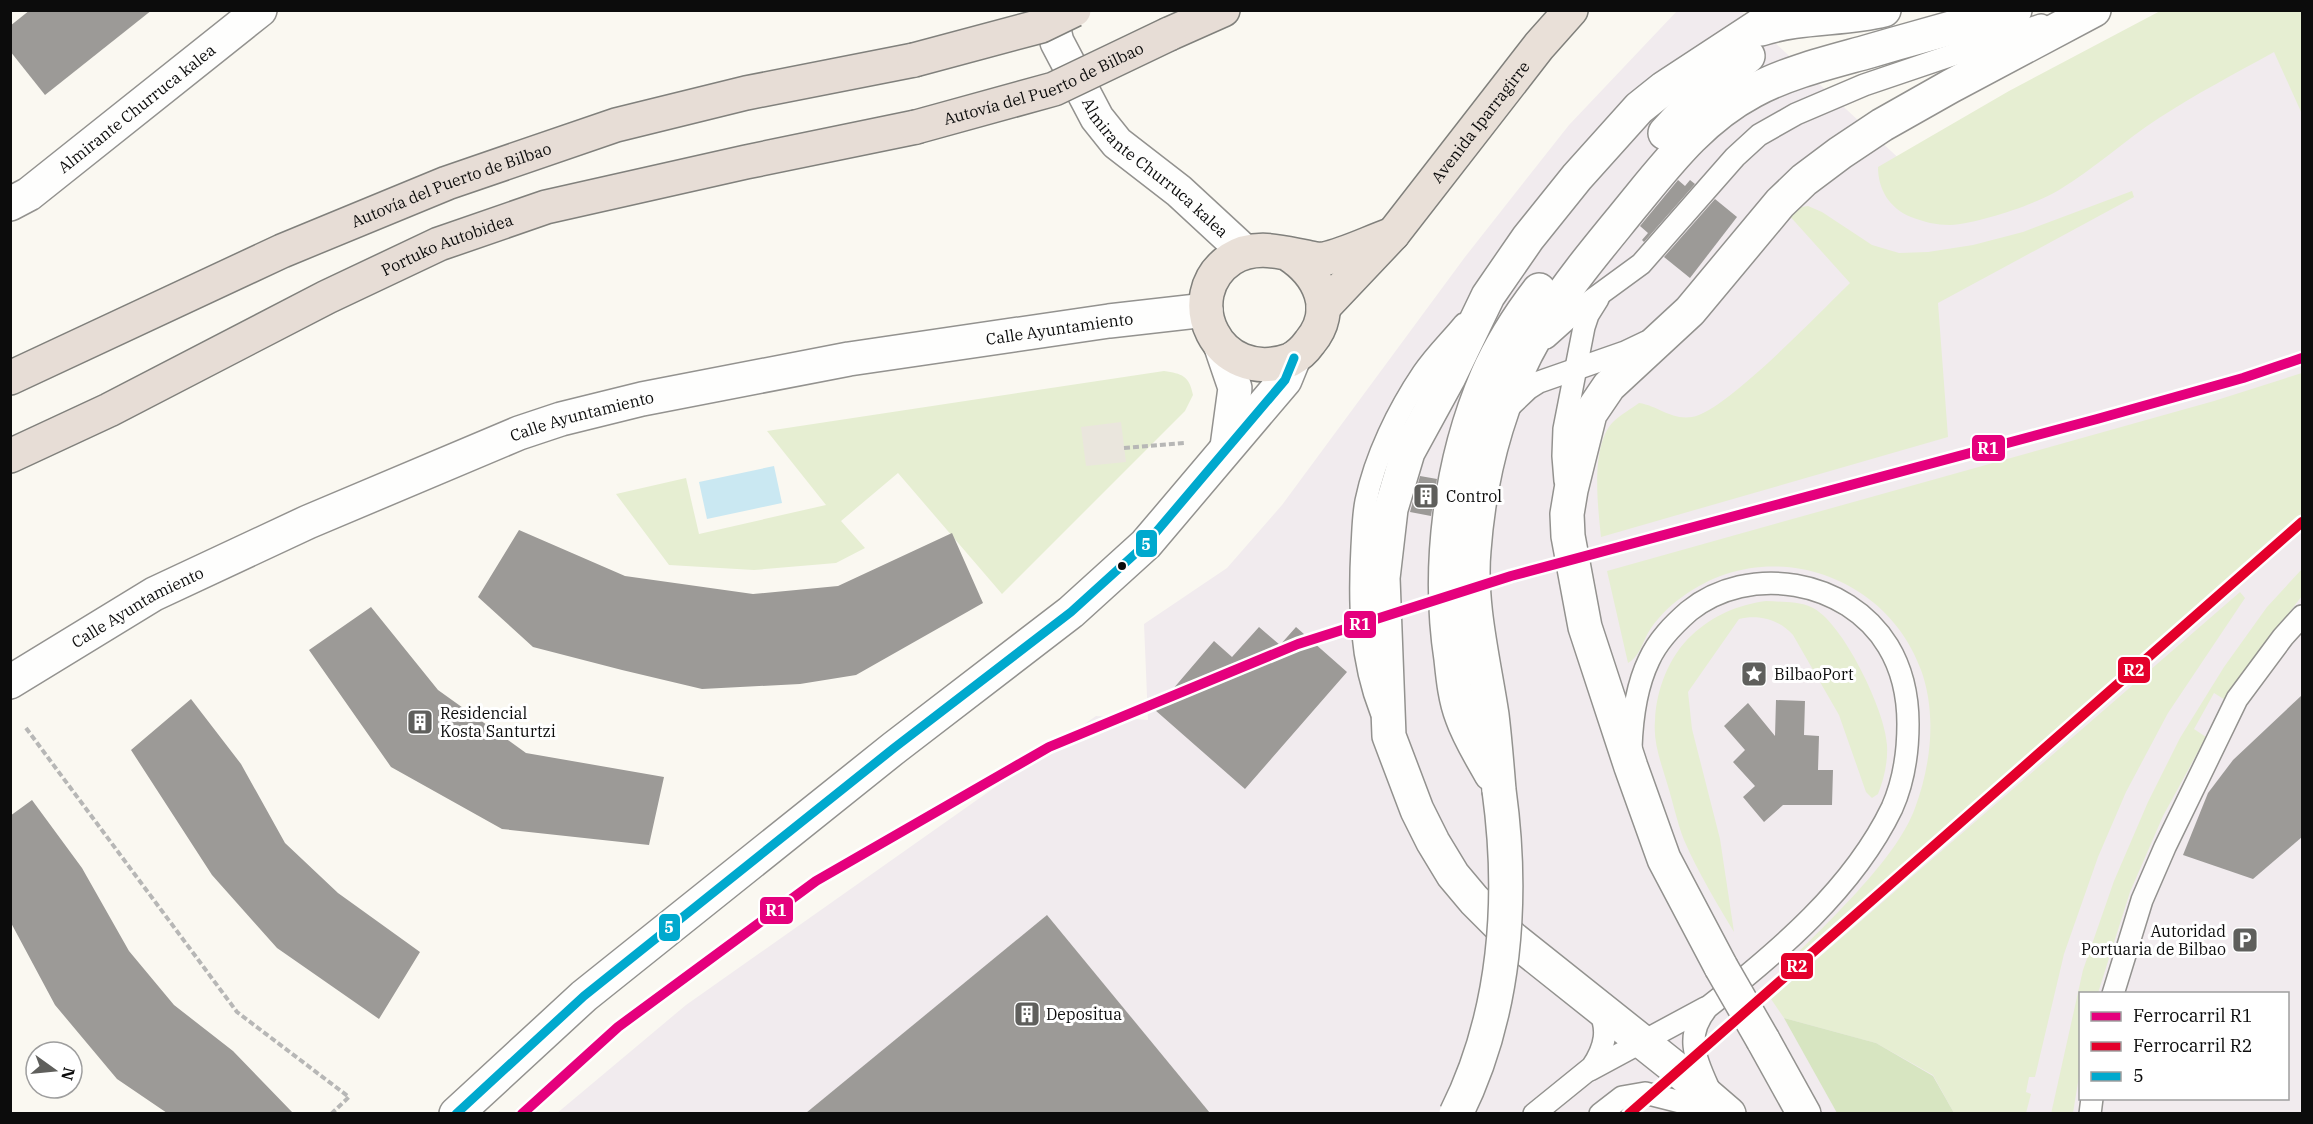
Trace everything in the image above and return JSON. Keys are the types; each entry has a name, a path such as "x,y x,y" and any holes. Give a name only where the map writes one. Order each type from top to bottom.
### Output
{"highway":[{"name":"Autovía del Puerto de Bilbao","path":"10,378 282,251 447,183 616,125 746,93 914,60 1041,26 1074,10"},
{"name":"Autovía del Puerto de Bilbao","path":"916,127 1054,89 1223,10"},
{"path":"1539,46 1563,10"},
{"name":"Avenida Iparragirre","path":"1323,308 1393,234 1539,46 1571,10"},
{"name":"Portuko Autobidea","path":"10,456 109,410 327,297 439,244 546,207 734,164 916,127"},
{"path":"1288,254 1303,263 1314,276 1321,292 1323,308 1315,337 1294,358 1275,365 1256,365 1237,359 1221,347 1210,330 1206,310 1208,291 1216,275 1229,261 1245,252 1267,249 1322,259 1393,234"}],"street":[{"name":"Almirante Churruca kalea","path":"10,204 29,194 260,10"},
{"name":"Almirante Churruca kalea","path":"1049,10 1057,42 1097,118 1117,143 1179,191 1245,252"},
{"path":"1723,1110 1512,938 1453,875 1433,843 1417,810 1389,736 1383,578 1391,509 1408,452 1449,377 1488,296 1528,238 1639,108 1664,88 1754,31 1794,14 1868,14 1884,10"},
{"path":"1460,552 1498,423 1532,342 1568,286 1670,159 1706,122 1754,90 1779,79 1844,58 2015,10"},
{"path":"1804,1113 1721,967 1664,859 1631,767 1586,627 1579,599 1568,525 1571,490 1584,432 1599,397 1690,311 1780,204 1804,180 1882,125 2094,10"},
{"path":"1456,1113 1478,1060 1490,1020 1503,952 1507,885 1492,718 1474,583 1460,552 1460,465 1477,400 1488,374 1529,303 1608,200 1703,92 1794,14"},
{"name":"Calle Ayuntamiento","path":"10,682 154,594 308,522 519,433 561,419 642,399 849,359 1109,321 1206,310"},
{"path":"1221,347 1235,388 1227,447"},
{"path":"456,1113 584,996 885,756 1071,612 1146,544 1285,380 1294,358"}],"lane":[{"path":"1513,386 1528,360 1555,328 1653,252 1735,157 1759,135 1796,114 1864,85 2081,10"},
{"path":"1568,525 1563,442 1576,368 1588,315 1599,298 1614,284"},
{"path":"1498,423 1507,410 1528,389 1539,382 1625,352 1671,329"},
{"path":"1584,1073 1708,1006 1758,968 1841,885 1884,822 1900,785 1908,737 1908,711 1897,663 1887,644 1860,613 1820,591 1798,585 1755,583 1717,593 1677,621 1649,659 1634,710 1631,767"},
{"path":"2113,992 2142,900 2165,847 2237,699 2283,637 2302,616"},
{"path":"1534,1113 1592,1067 1598,1058 1606,1037 1598,1008 1588,999"},
{"path":"1708,1006 1696,1024 1693,1037 1694,1048 1697,1063 1723,1110"},
{"path":"1600,1113 1622,1096 1645,1093 1723,1110"}],"path":[{"path":"1124,448 1185,443"},
{"path":"26,728 237,1012 350,1097 331,1113"}],"shaded area":[{"path":"1677,11 1741,11 1922,180 2302,11 2302,1113 556,1114 686,1005 1096,716 1148,720 1144,624 1227,568 1282,505 1465,257 1569,125"},
{"path":"1121,422 1126,462 1086,466 1081,427"}],"green space":[{"path":"2162,10 2302,11 2302,114 2274,52 2159,118 2059,190 2021,207 1976,221 1945,225 1911,217 1903,213 1886,197 1880,183 1878,167 2009,91"},
{"path":"2132,191 2134,197 1938,303 1948,437 1601,537 1597,494 1598,461 1606,433 1613,422 1639,403 1671,415 1684,417 1692,417 1707,411 1749,380 1850,283 1787,213 1796,208 1808,206 1822,212 1872,245 1899,253 1928,252 1973,245 2023,232"},
{"path":"1164,371 1187,379 1193,395 1185,411 1002,594 898,473 841,521 865,548 836,563 754,570 669,565 616,494 686,478 699,534 826,505 767,431"},
{"path":"2302,373 2302,513 1785,970 1783,968 1875,871 1906,828 1921,792 1930,739 1929,704 1921,670 1908,642 1890,618 1868,598 1843,583 1815,572 1786,567 1756,567 1726,574 1692,590 1672,605 1655,623 1638,654 1628,663 1607,571 2214,401"},
{"path":"2302,569 2302,596 2256,655 2227,701 2214,693 2194,729 2206,737 2163,816 2130,892 2098,992 2079,992 2079,1076 2073,1113 2051,1114 2083,970 2114,881 2148,802 2180,738 2224,667 2267,607"},
{"path":"2240,592 2245,598 2168,713 2126,792 2098,857 2064,954 2035,1077 2029,1077 2026,1092 2031,1094 2026,1113 1954,1113 1933,1075 1876,1043 1784,1018 1771,999"},
{"path":"1766,601 1795,603 1811,607 1823,615 1836,629 1871,690 1885,730 1887,758 1878,794 1872,798 1866,792 1839,715 1793,635 1782,625 1769,619 1754,617 1739,619 1688,692 1692,729 1720,839 1734,932 1701,875 1682,833 1656,745 1656,709 1661,686 1670,663 1692,635 1726,612"},
{"path":"1784,1018 1876,1043 1933,1076 1954,1113 1837,1113"}],"water":[{"path":"774,466 782,503 707,519 699,482"}],"building":[{"path":"30,10 152,10 45,95 10,51 10,26"},
{"path":"1678,180 1685,186 1690,180 1695,184 1644,242 1642,240 1648,233 1640,226"},
{"path":"1715,199 1737,217 1690,278 1664,257"},
{"path":"1420,476 1437,479 1431,516 1410,512"},
{"path":"519,530 625,576 753,594 838,586 952,533 983,603 856,675 800,684 702,689 533,647 478,597"},
{"name":"Residencial Kosta Santurtzi","path":"371,607 438,690 526,753 664,777 649,845 502,829 391,767 309,650"},
{"path":"1259,627 1280,645 1296,627 1347,672 1245,789 1155,710 1214,641 1232,657"},
{"path":"2302,695 2302,837 2253,879 2183,855 2208,793 2233,760"},
{"path":"191,699 241,764 285,843 338,893 420,952 379,1019 277,948 212,875 131,750"},
{"path":"1776,700 1805,701 1804,735 1819,736 1818,770 1833,770 1832,805 1783,805 1764,822 1743,797 1755,786 1733,762 1745,750 1724,726 1748,703 1775,736"},
{"path":"32,800 82,868 129,951 174,1005 233,1051 293,1113 167,1113 117,1079 55,1005 10,921 10,816"},
{"name":"Depositua","path":"1047,915 1210,1113 806,1113"}],"rail line":[{"name":"R1","path":"522,1114 618,1027 816,881 1049,747 1298,644 1511,576 2097,419 2243,378 2302,358"},
{"name":"R2","path":"1629,1114 2302,522"}],"transit line":[{"name":"5","path":"456,1114 584,996 894,748 1071,612 1146,544 1285,380 1294,358"}],"place":[{"name":"Control","path":"1426,496"},
{"name":"BilbaoPort","path":"1754,674"},
{"name":"Residencial Kosta Santurtzi","path":"420,722"},
{"name":"Autoridad Portuaria de Bilbao","path":"2245,940"},
{"name":"Depositua","path":"1027,1014"}]}
